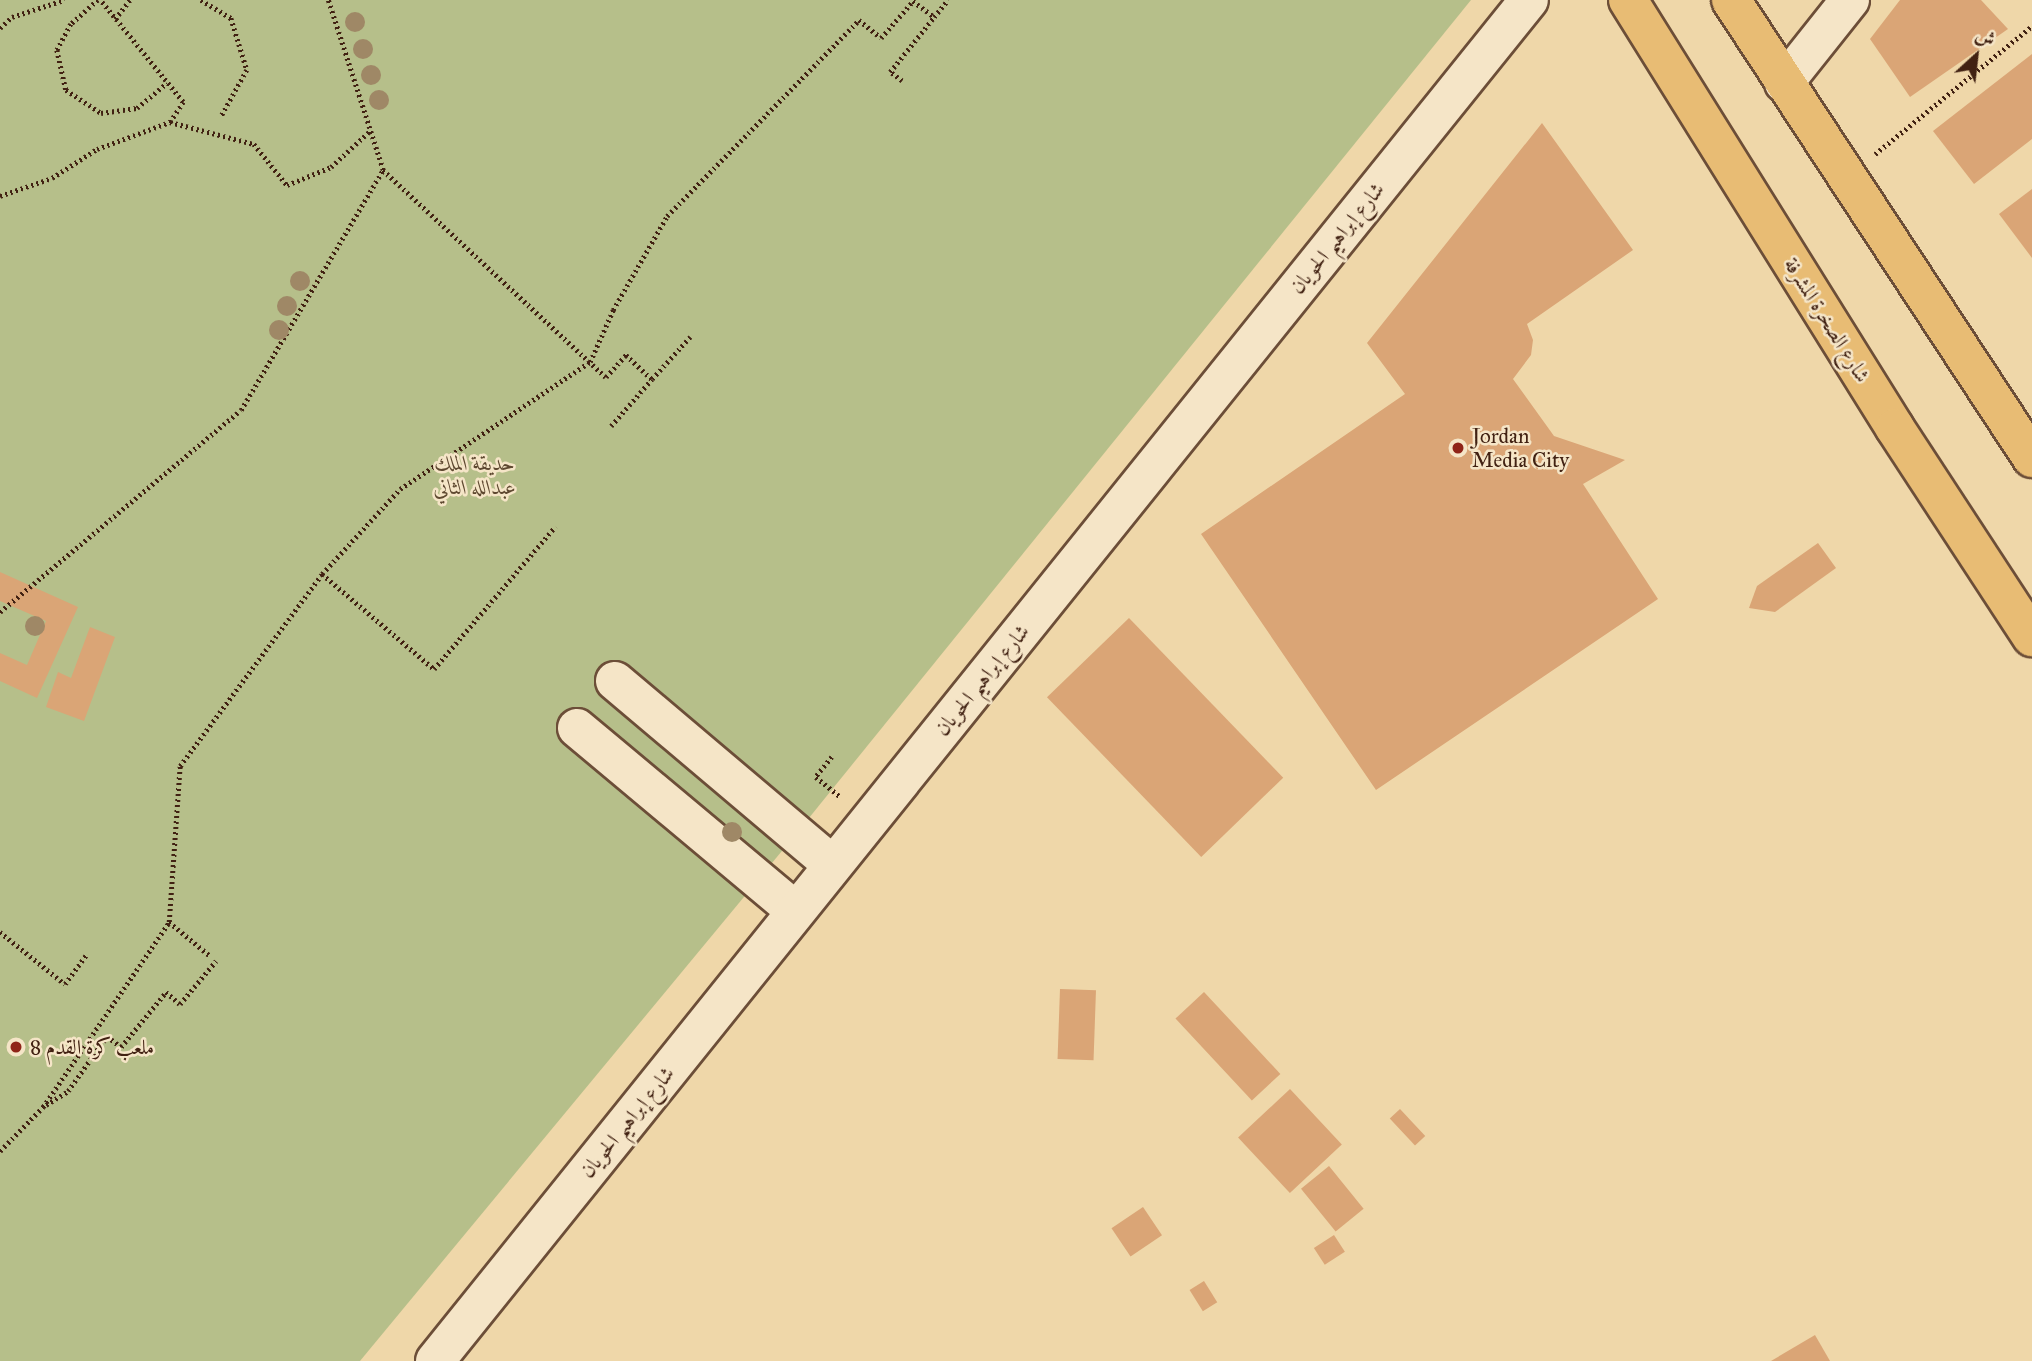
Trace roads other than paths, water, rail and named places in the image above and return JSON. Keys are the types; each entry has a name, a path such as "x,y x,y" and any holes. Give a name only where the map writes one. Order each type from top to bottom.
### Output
{"main road":[{"name":"شارع الصخرة المشرفة","path":"1628,0 1895,428 2032,637"},
{"path":"1731,0 2032,458"}],"street":[{"name":"شارع إبراهيم الحويان","path":"435,1361 1530,0"},
{"path":"1784,83 1850,0"},
{"path":"615,681 833,865"},
{"path":"577,728 796,911"}],"place":[{"name":"Jordan Media City","path":"1458,448"},
{"name":"ملعب كرة القدم 8","path":"16,1047"}],"park label":[{"name":"حديقة الملك عبدالله الثاني","path":"475,475"}]}
